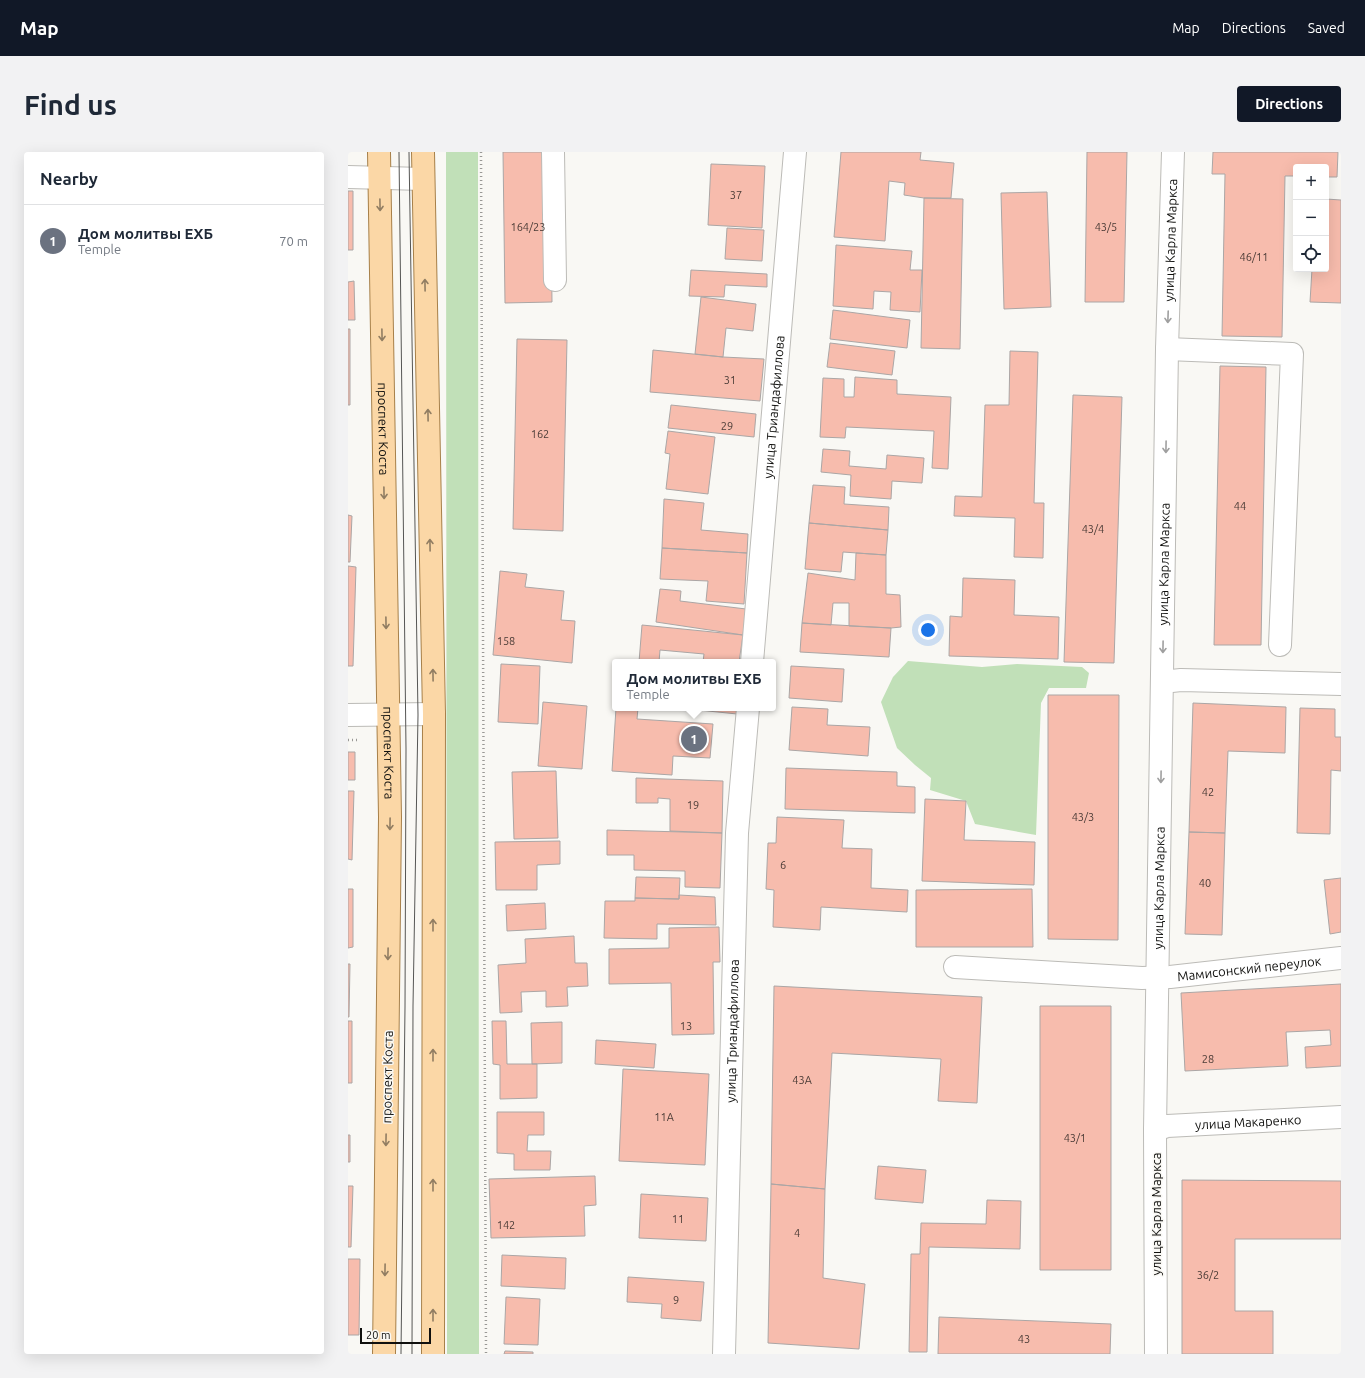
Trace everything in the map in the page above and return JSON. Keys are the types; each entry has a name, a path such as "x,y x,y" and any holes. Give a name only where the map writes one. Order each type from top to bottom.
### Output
{"main road":[{"name":"проспект Коста","path":"379,152 390,825 384,1354"},
{"path":"423,152 434,714 433,1354"}],"street":[{"path":"553,152 555,280"},
{"name":"улица Триандафиллова","path":"752,659 795,152"},
{"name":"улица Карла Маркса","path":"1156,1354 1155,1130 1167,349 1173,152"},
{"path":"348,177 423,179"},
{"path":"1167,349 1292,354 1280,646"},
{"path":"1162,682 1182,680 1341,684"},
{"name":"улица Триандафиллова","path":"724,1354 737,833 748,711"},
{"path":"348,715 434,714"},
{"name":"Мамисонский переулок","path":"1158,977 1341,958"},
{"path":"955,967 1142,978 1158,977"},
{"name":"улица Макаренко","path":"1155,1130 1167,1126 1341,1117"}],"path":[{"path":"481,152 486,1354"}],"green space":[{"path":"446,152 478,152 479,1354 447,1354"},
{"path":"908,661 982,667 1017,664 1082,667 1089,673 1086,688 1049,688 1041,703 1036,835 975,824 966,801 930,790 931,778 897,748 881,702 893,677"}],"building":[{"path":"503,152 550,152 552,302 505,303"},
{"path":"841,152 921,152 920,160 954,163 951,198 924,198 904,195 905,183 889,181 885,241 834,237"},
{"path":"1087,152 1127,152 1124,302 1085,302"},
{"path":"1213,152 1338,152 1337,177 1329,177 1329,164 1293,164 1293,176 1285,176 1282,337 1222,336 1225,174 1212,174"},
{"path":"711,164 765,166 762,228 708,225"},
{"path":"348,191 353,191 353,250 348,250"},
{"path":"1047,192 1051,307 1004,309 1001,193"},
{"path":"924,198 963,199 960,349 921,348"},
{"path":"1329,199 1341,200 1341,303 1310,302 1312,272 1329,272"},
{"path":"727,228 764,230 762,261 725,259"},
{"path":"836,245 912,251 910,270 922,270 920,312 890,310 891,292 874,291 873,309 833,306"},
{"path":"691,270 767,274 767,287 725,285 724,297 689,296"},
{"path":"354,281 355,320 348,320 348,282"},
{"path":"701,297 756,304 753,331 726,328 723,357 695,354"},
{"path":"833,310 910,320 907,348 830,339"},
{"path":"348,329 350,329 350,405 348,405"},
{"path":"517,339 567,340 563,531 513,529"},
{"path":"830,343 895,351 892,375 827,367"},
{"path":"653,350 723,357 764,359 760,401 650,392"},
{"path":"1010,351 1038,352 1034,503 1044,503 1043,558 1014,557 1015,518 954,516 955,496 982,497 985,405 1009,405"},
{"path":"1220,366 1266,367 1261,645 1214,645"},
{"path":"855,377 897,380 897,394 951,397 948,469 932,468 934,431 846,427 845,438 820,437 823,378 844,379 844,397 854,397"},
{"path":"1073,395 1122,397 1114,663 1064,662"},
{"path":"671,405 756,414 754,437 668,428"},
{"path":"668,431 715,437 708,494 666,489 670,454 665,453"},
{"path":"823,449 850,451 849,466 886,469 887,455 924,458 922,483 892,481 891,499 850,496 851,475 821,472"},
{"path":"813,485 845,487 844,504 889,507 888,530 809,523"},
{"path":"664,499 704,503 701,530 748,534 747,553 662,548"},
{"path":"348,515 352,516 350,562 348,562"},
{"path":"809,523 888,530 886,555 843,552 841,572 805,569"},
{"path":"662,548 747,553 744,604 706,601 708,581 660,579"},
{"path":"856,553 886,555 886,594 900,595 901,627 849,626 849,603 833,603 831,625 802,623 808,573 855,580"},
{"path":"348,566 356,567 353,666 348,666"},
{"path":"500,571 527,574 525,587 564,591 561,620 575,621 572,663 493,655"},
{"path":"963,578 1015,580 1014,615 1059,617 1058,659 949,656 950,616 962,617"},
{"path":"660,589 681,591 680,601 746,609 743,635 656,622"},
{"path":"802,623 891,628 889,657 800,652"},
{"path":"642,625 743,635 739,659 703,659 704,654 660,650 659,659 639,659"},
{"path":"501,664 540,666 538,724 498,722"},
{"path":"791,666 844,669 842,702 789,698"},
{"path":"1048,695 1119,695 1118,940 1048,939"},
{"path":"543,702 587,706 582,769 538,766"},
{"path":"1193,703 1286,707 1285,753 1228,751 1225,833 1189,832"},
{"path":"792,707 828,709 827,725 870,727 868,756 789,750"},
{"path":"1300,708 1335,709 1335,737 1341,737 1341,771 1331,770 1330,834 1297,833"},
{"path":"616,711 638,711 637,719 713,724 710,758 673,756 672,775 612,771"},
{"path":"708,711 738,711 737,714"},
{"path":"348,752 355,752 355,780 348,780"},
{"path":"786,768 897,772 897,786 915,787 915,813 785,809"},
{"path":"556,771 558,838 514,839 512,772"},
{"path":"636,778 723,781 722,833 670,831 670,799 658,798 658,803 636,803"},
{"path":"348,791 354,791 352,860 348,859"},
{"path":"925,799 966,801 964,840 1035,842 1034,885 922,881"},
{"path":"777,817 844,820 842,848 872,849 871,888 908,890 907,912 821,907 820,930 773,927 774,890 766,889 768,843 776,843"},
{"path":"607,830 722,833 720,888 685,887 685,871 634,870 634,855 607,855"},
{"path":"1189,832 1225,833 1222,935 1185,934"},
{"path":"560,841 560,864 537,865 537,890 496,890 495,842"},
{"path":"636,877 680,878 679,899 635,898"},
{"path":"1341,878 1341,932 1330,934 1324,880"},
{"path":"348,889 353,889 353,947 348,948"},
{"path":"1032,889 1033,947 916,947 916,890"},
{"path":"679,895 715,897 716,925 657,924 657,939 604,938 605,901 635,901 635,898 679,899"},
{"path":"545,903 546,929 507,931 506,905"},
{"path":"719,927 720,962 713,962 714,1034 672,1035 671,983 609,984 609,949 669,948 669,928"},
{"path":"574,936 575,963 587,963 588,986 567,987 568,1006 546,1007 546,991 521,992 522,1012 500,1013 498,965 526,963 525,939"},
{"path":"348,964 350,964 349,1017 348,1017"},
{"path":"1341,984 1341,1066 1306,1068 1305,1047 1331,1045 1330,1030 1286,1032 1288,1066 1185,1071 1181,993"},
{"path":"774,986 982,997 977,1103 938,1101 941,1059 832,1053 825,1189 771,1184"},
{"path":"1040,1006 1111,1006 1111,1270 1040,1270"},
{"path":"348,1021 352,1021 352,1083 348,1083"},
{"path":"492,1021 506,1021 507,1064 537,1064 537,1098 500,1099 500,1065 493,1064"},
{"path":"562,1022 562,1063 532,1064 531,1023"},
{"path":"596,1040 656,1044 654,1068 595,1064"},
{"path":"623,1069 709,1074 705,1165 619,1161"},
{"path":"497,1112 544,1112 544,1135 528,1135 527,1151 551,1151 550,1170 514,1170 514,1154 497,1153"},
{"path":"348,1135 350,1135 350,1162 348,1162"},
{"path":"878,1166 926,1170 923,1203 875,1199"},
{"path":"595,1176 596,1205 584,1206 585,1236 491,1238 489,1179"},
{"path":"1182,1180 1341,1181 1341,1239 1235,1239 1235,1311 1273,1311 1273,1354 1182,1354"},
{"path":"771,1184 825,1189 823,1278 865,1284 859,1349 768,1343"},
{"path":"348,1186 353,1186 351,1247 348,1247"},
{"path":"641,1194 708,1198 706,1241 639,1238"},
{"path":"987,1200 1021,1201 1020,1249 929,1247 927,1352 909,1352 911,1254 920,1254 921,1223 986,1224"},
{"path":"502,1255 566,1258 565,1289 501,1286"},
{"path":"348,1259 360,1259 359,1335 348,1335"},
{"path":"628,1277 704,1282 701,1321 661,1318 662,1304 627,1302"},
{"path":"506,1297 540,1299 538,1345 504,1344"},
{"path":"939,1317 1111,1324 1110,1354 938,1354"},
{"path":"505,1351 533,1352 533,1354 504,1354"}],"tram line":[{"path":"399,152 406,749 401,1354"},
{"path":"409,152 418,715 413,1006 412,1354"}],"place":[{"name":"Дом молитвы ЕХБ","path":"694,739"}]}
